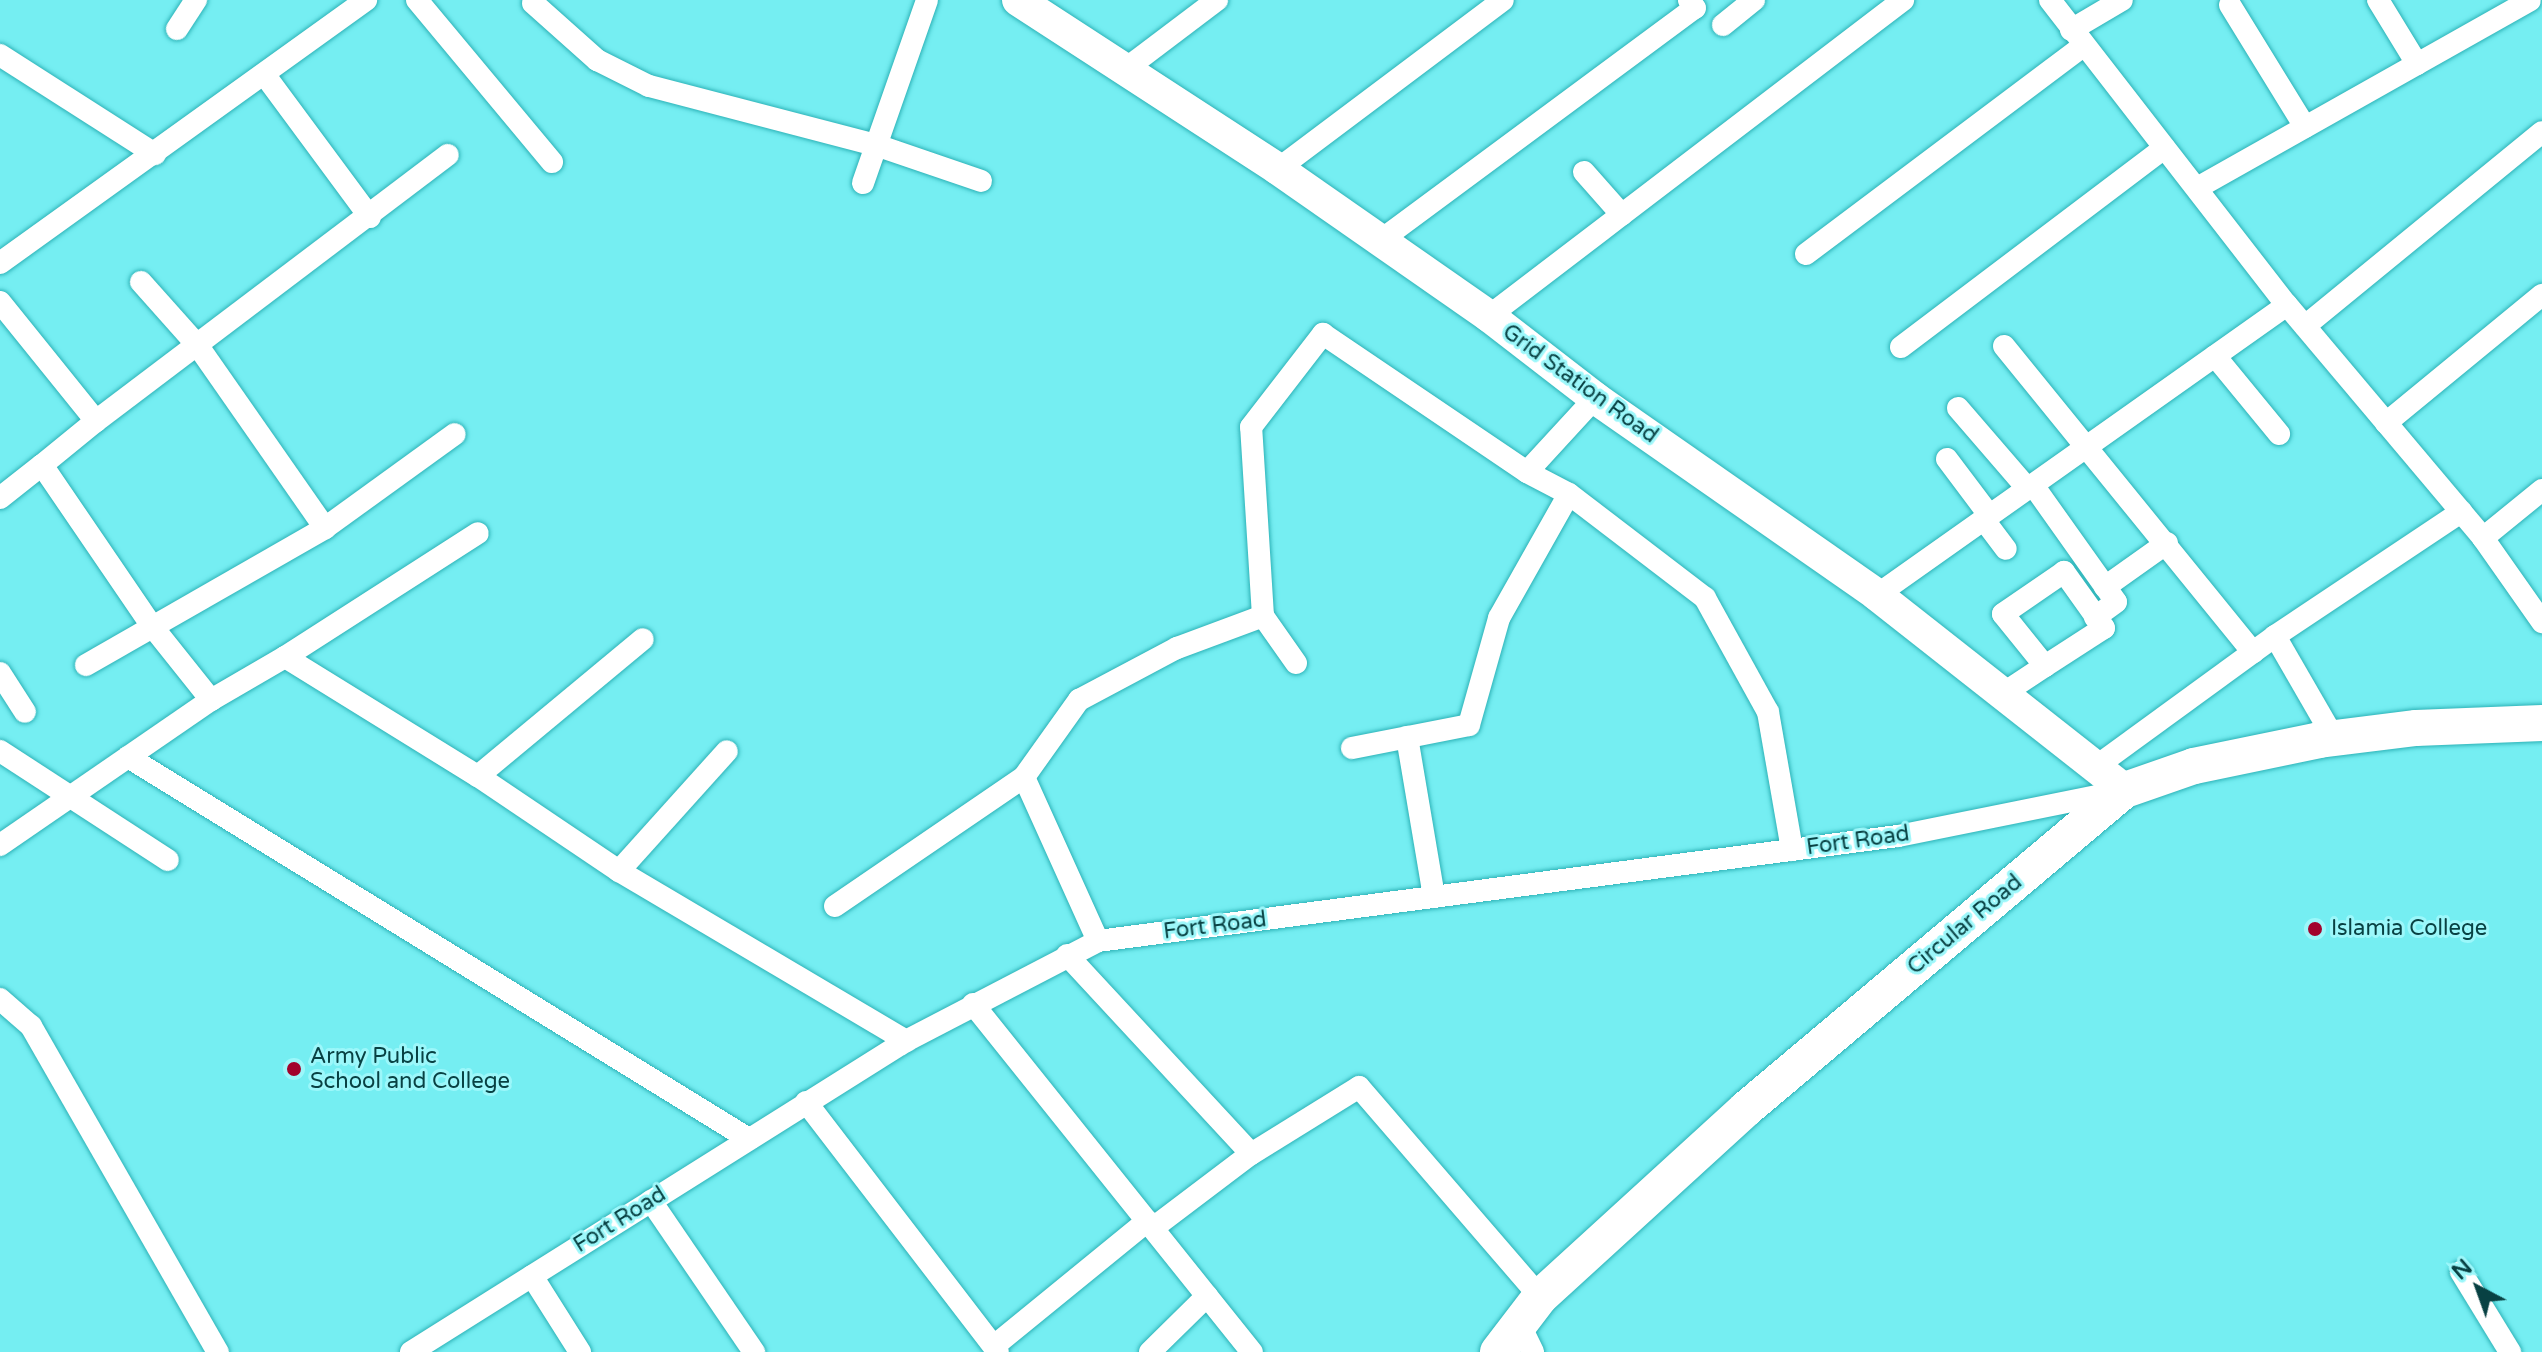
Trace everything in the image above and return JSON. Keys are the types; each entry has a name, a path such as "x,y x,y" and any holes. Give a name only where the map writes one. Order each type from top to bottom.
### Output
{"main road":[{"name":"Grid Station Road","path":"1018,0 1278,169 1489,316 1595,398 1877,595 2125,790"},
{"name":"Circular Road","path":"1523,1332 1747,1108 2125,790 2194,766 2334,738 2542,723"}],"street":[{"path":"177,29 196,0"},
{"path":"0,263 366,0"},
{"path":"417,0 552,162"},
{"path":"863,183 927,0"},
{"path":"1123,71 1217,0"},
{"path":"1278,169 1503,0"},
{"path":"1381,240 1695,8 1689,0"},
{"path":"1723,25 1754,0"},
{"path":"1489,316 1903,0"},
{"path":"2050,0 2287,305 2483,538 2542,622"},
{"path":"1806,254 2122,0"},
{"path":"2378,0 2417,64"},
{"path":"2197,188 2530,0"},
{"path":"533,3 597,60 649,86 876,145 981,181"},
{"path":"2230,5 2305,127"},
{"path":"0,55 155,154"},
{"path":"264,74 370,217"},
{"path":"2305,326 2542,132"},
{"path":"1901,347 2164,148"},
{"path":"0,498 96,421 370,217 448,155"},
{"path":"1584,172 1622,215"},
{"path":"141,282 198,346 325,528"},
{"path":"2386,423 2542,295"},
{"path":"0,302 96,421"},
{"path":"1877,595 2287,305"},
{"path":"1296,663 1263,616 1251,427 1323,334 1527,472 1569,494 1705,598 1768,712 1792,850"},
{"path":"2004,346 2089,445 2253,652"},
{"path":"2215,356 2279,434"},
{"path":"1527,472 1595,398"},
{"path":"1958,408 2030,486 2116,602 2095,617"},
{"path":"86,665 325,528 455,434"},
{"path":"1947,459 2006,549"},
{"path":"42,465 152,626 211,700"},
{"path":"2483,538 2542,490"},
{"path":"1352,748 1469,725 1499,618 1569,494"},
{"path":"2097,766 2275,636 2461,512"},
{"path":"0,845 211,700 285,657 478,533"},
{"path":"2105,587 2167,543"},
{"path":"2004,693 2104,628 2064,572 2003,614 2045,666"},
{"path":"835,906 1024,777 1079,700 1177,648 1263,616"},
{"path":"2275,636 2334,738"},
{"path":"478,776 643,639"},
{"path":"285,657 478,776 619,871 906,1041"},
{"path":"0,673 25,712"},
{"path":"1407,737 1434,897"},
{"path":"0,751 168,860"},
{"path":"619,871 727,751"},
{"path":"128,757 749,1139"},
{"path":"1024,777 1098,941"},
{"name":"Fort Road","path":"411,1352 906,1041 1098,941 1898,836 2125,790"},
{"path":"1067,955 1251,1154"},
{"path":"0,999 31,1026 218,1352"},
{"path":"973,1004 1252,1352"},
{"path":"806,1102 996,1349 1150,1224 1251,1154 1359,1087 1523,1332"},
{"path":"651,1201 754,1352"},
{"path":"2461,1272 2510,1352"},
{"path":"532,1276 580,1352"},
{"path":"1150,1352 1207,1296"}],"place":[{"name":"Islamia College","path":"2315,929"},
{"name":"Army Public School and College","path":"294,1069"}]}
